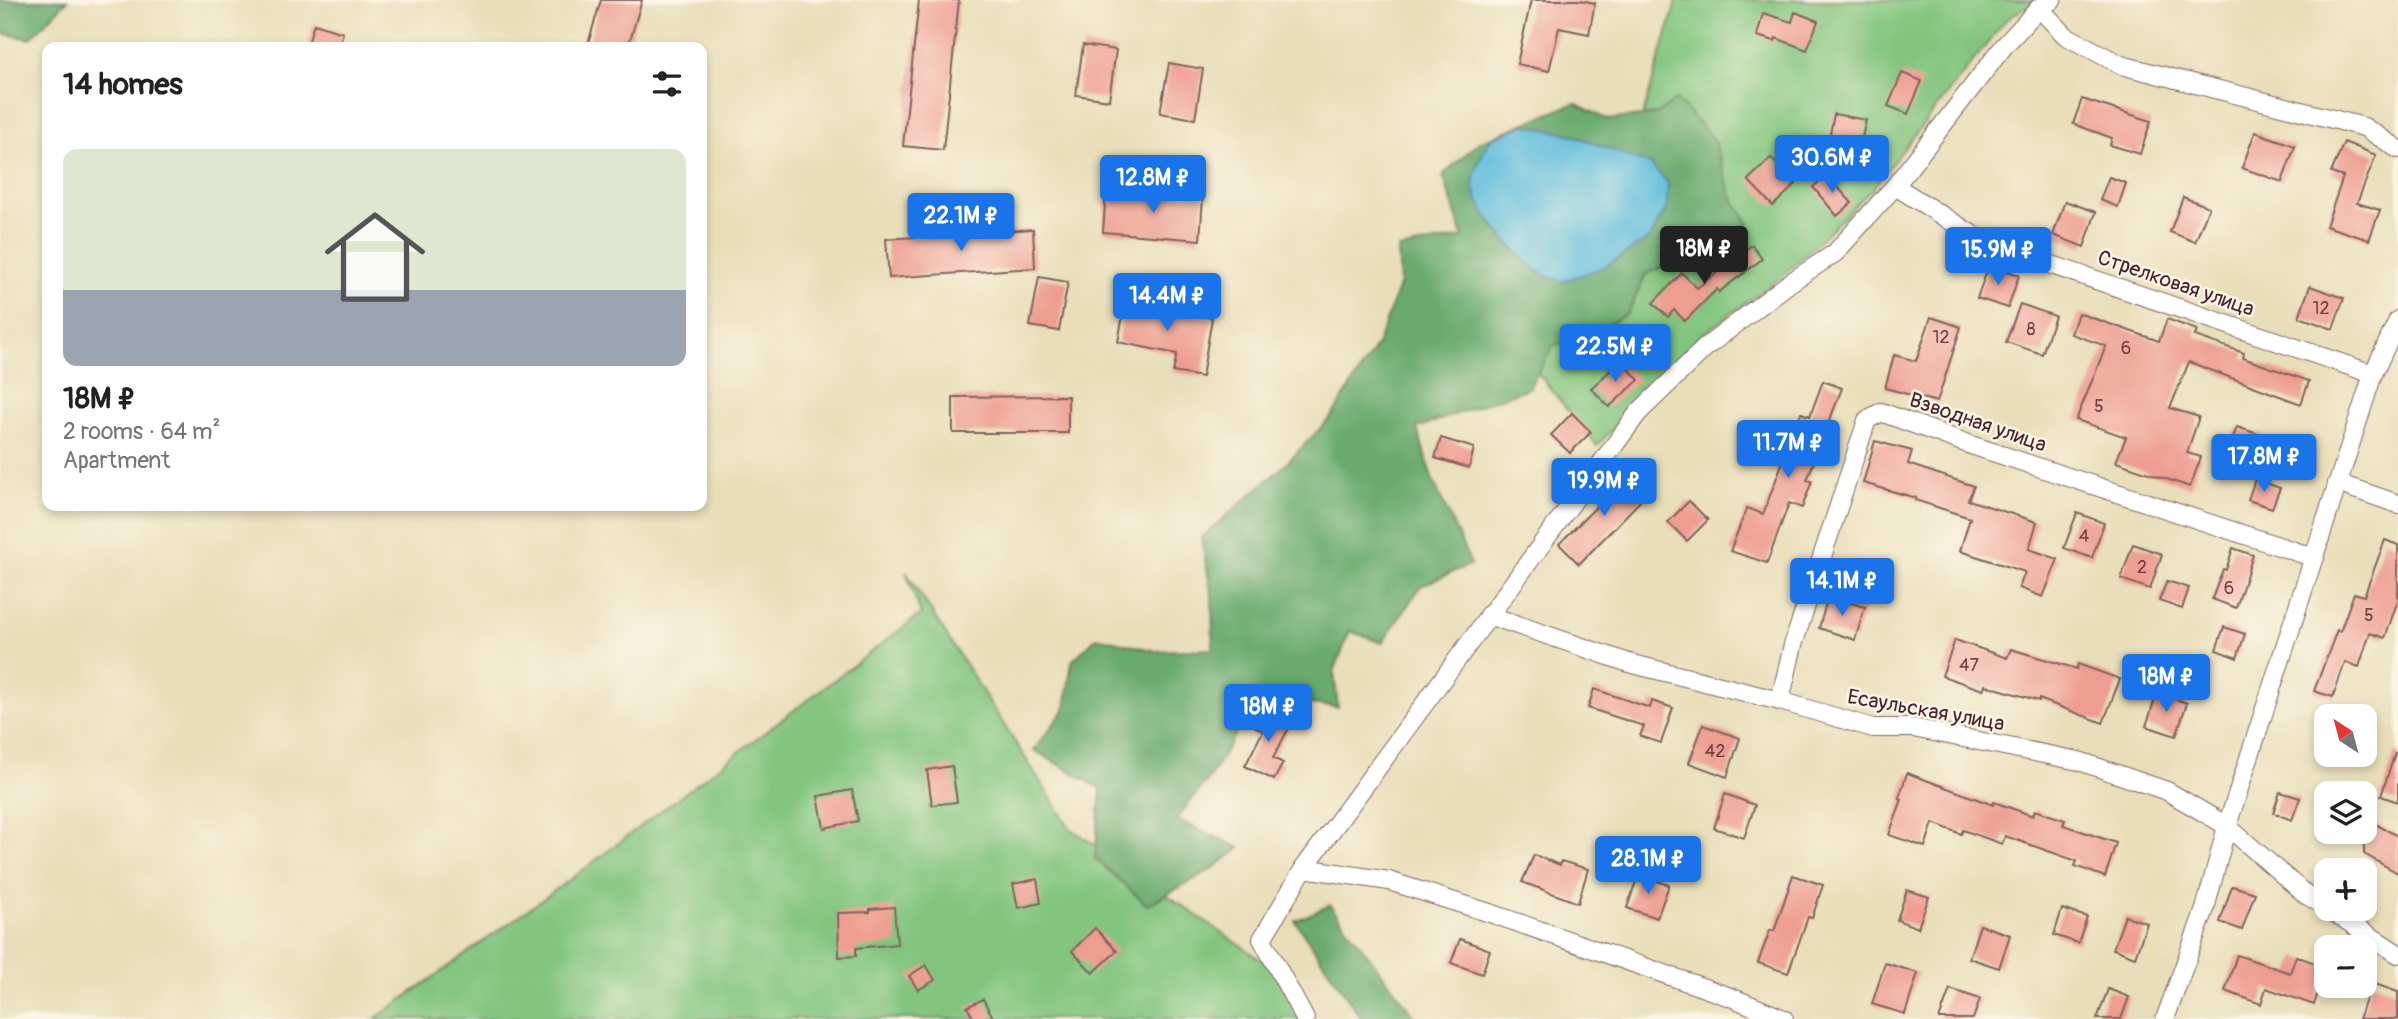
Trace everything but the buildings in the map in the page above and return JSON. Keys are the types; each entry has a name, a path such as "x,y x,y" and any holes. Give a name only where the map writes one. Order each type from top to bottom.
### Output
{"street":[{"path":"1305,1019 1262,939 1304,868 1488,615 1638,413 1706,347 1788,284 1835,253 1895,186 2004,46 2046,4 2066,36 2121,65 2364,127 2398,149"},
{"name":"Стрелковая улица","path":"1895,186 1984,242 2373,374"},
{"path":"2165,1019 2205,909 2227,826 2373,374 2398,320"},
{"name":"Взводная улица","path":"1780,701 1793,645 1867,420 1881,412 2315,558"},
{"path":"2337,483 2398,505"},
{"name":"Есаульская улица","path":"1488,615 1629,663 1780,701 1872,728 1913,728 2079,761 2167,791 2227,826 2314,900"},
{"path":"1304,868 1389,881 1493,914 1733,998 1784,1019"},
{"name":"Есаульская улица","path":"2346,921 2398,954"}],"green space":[{"path":"0,0 68,0 30,39 0,33"},
{"path":"1677,0 2035,0 2005,21 1872,189 1783,276 1697,338 1597,446 1513,343 1639,128"},
{"path":"1676,99 1713,138 1732,197 1749,224 1646,274 1628,313 1581,340 1554,345 1529,388 1417,428 1432,478 1471,564 1421,586 1382,643 1350,631 1334,672 1338,707 1257,698 1210,777 1176,819 1240,848 1211,870 1147,905 1095,858 1101,789 1034,750 1065,709 1072,661 1097,637 1156,651 1213,649 1212,595 1201,538 1285,465 1332,416 1378,343 1400,283 1398,249 1463,237 1443,175 1479,142 1575,103 1608,120 1657,114"},
{"path":"906,572 1070,828 1283,975 1313,1019 375,1019 579,873 921,614"},
{"path":"1330,905 1417,1019 1362,1019 1295,921"}],"water":[{"path":"1525,125 1570,134 1651,165 1668,183 1667,207 1650,238 1604,267 1562,282 1540,273 1529,264 1491,222 1474,189 1474,176 1491,138"}]}
